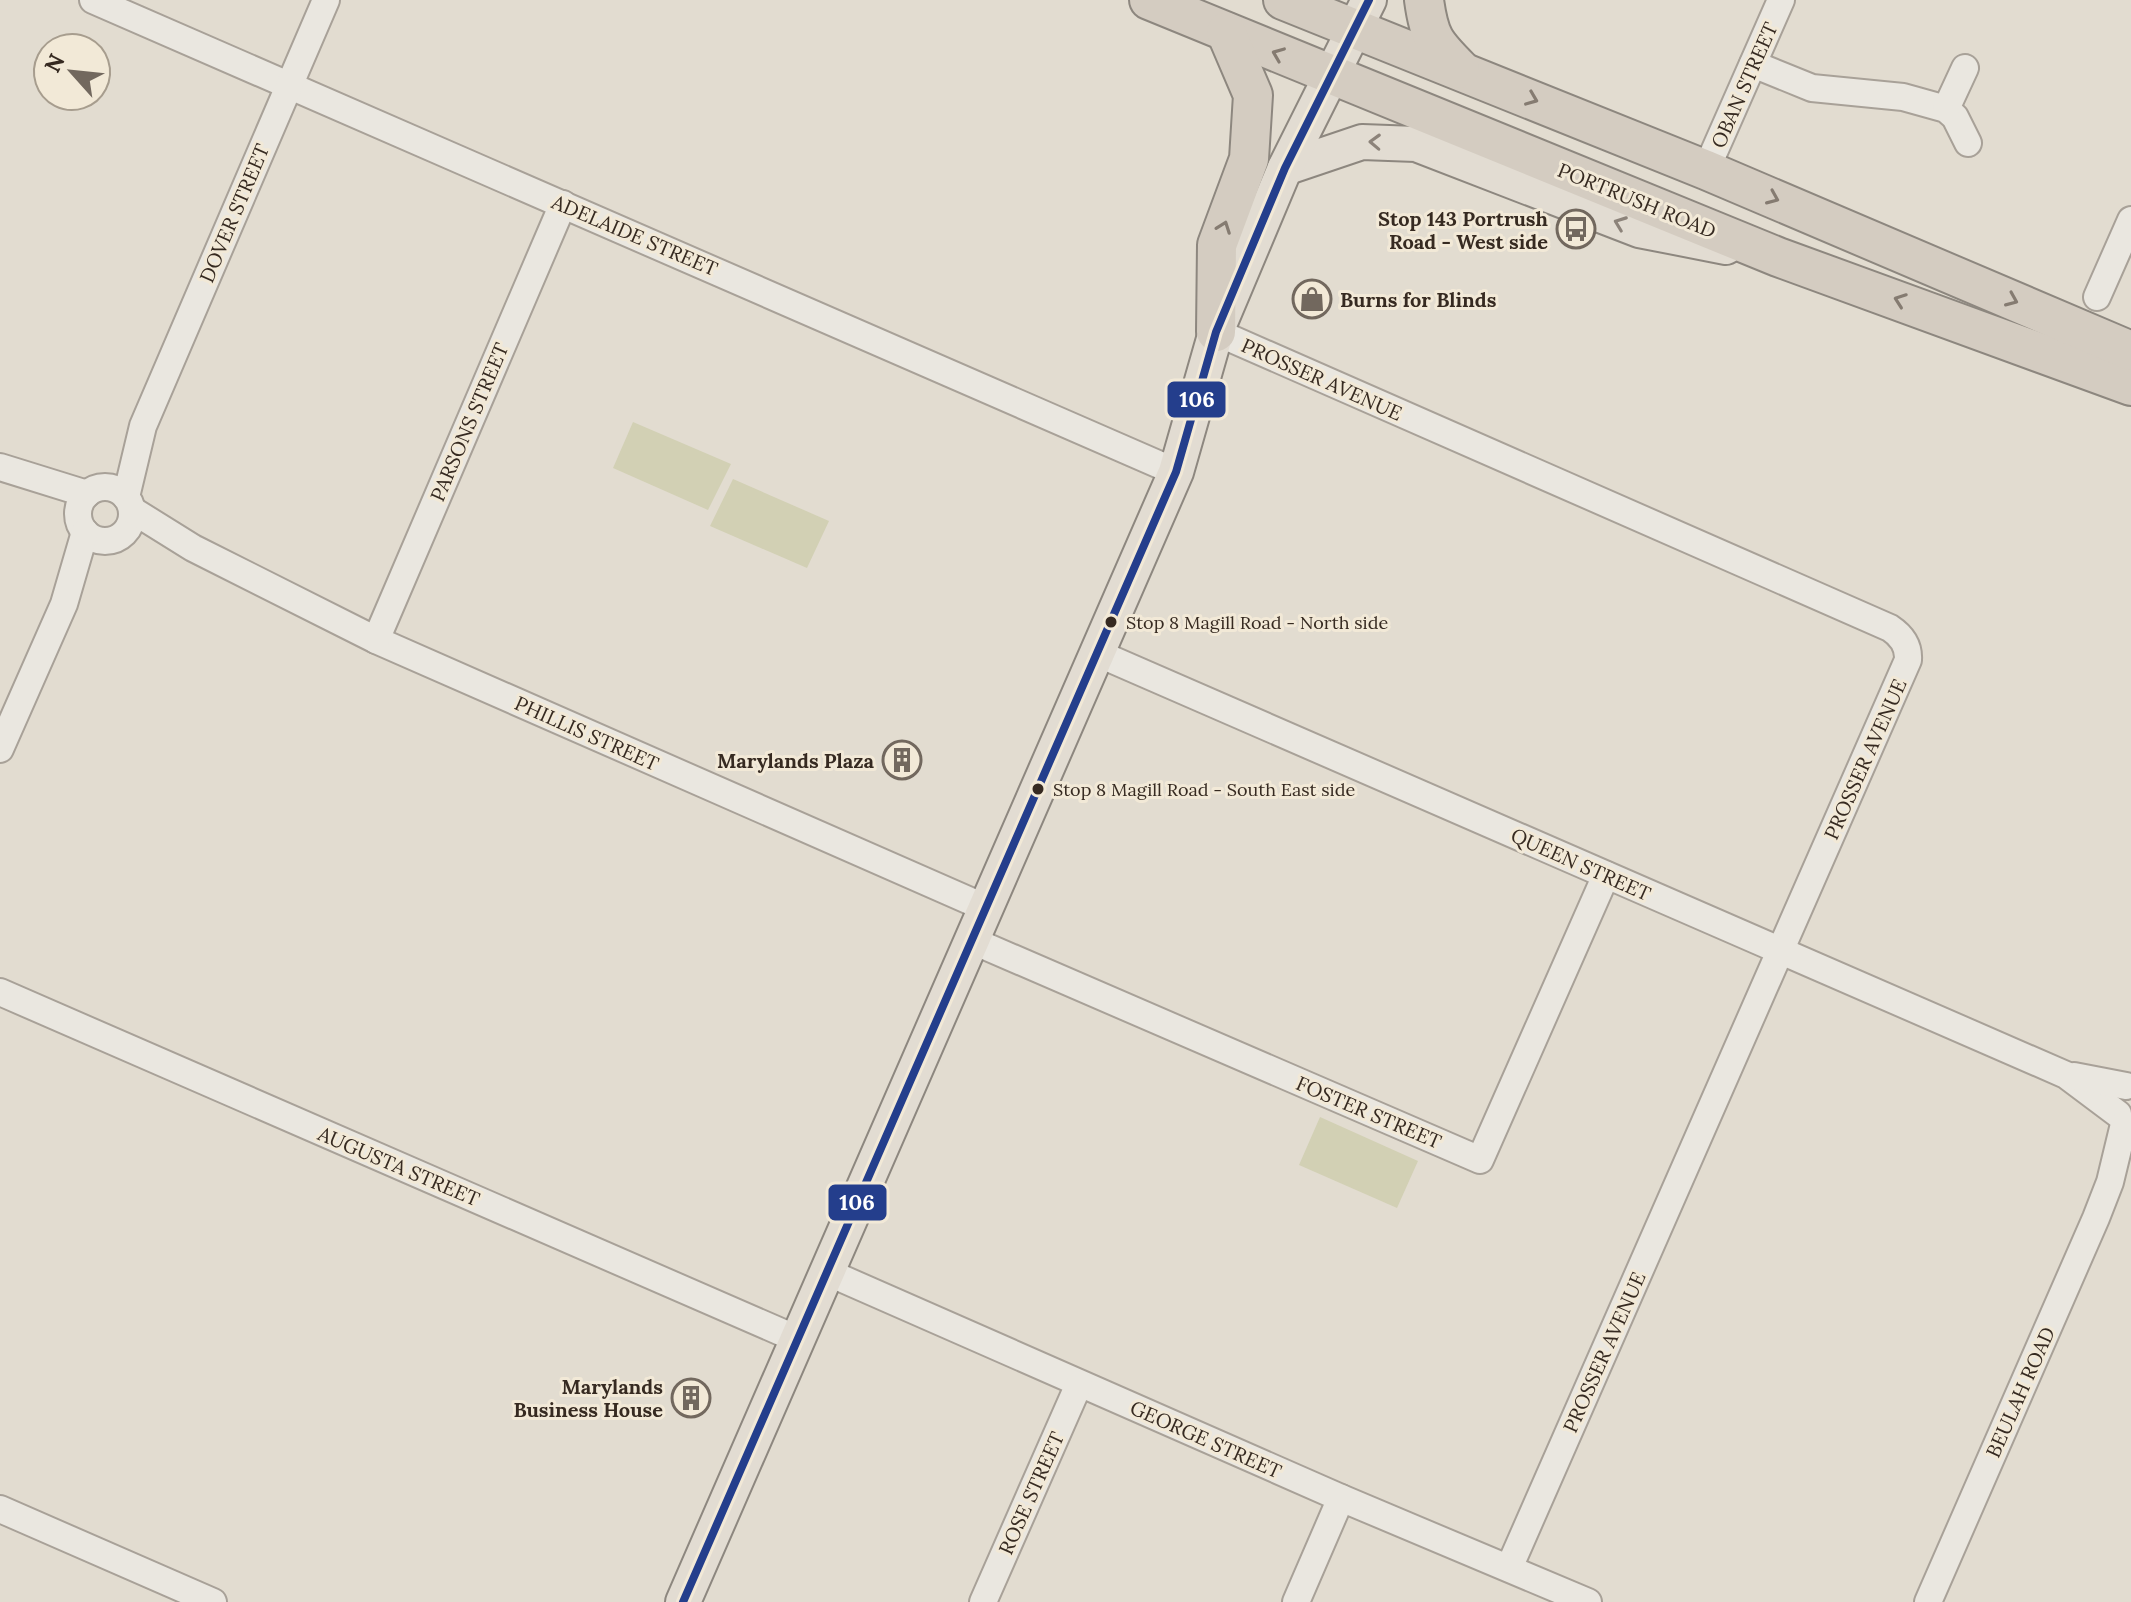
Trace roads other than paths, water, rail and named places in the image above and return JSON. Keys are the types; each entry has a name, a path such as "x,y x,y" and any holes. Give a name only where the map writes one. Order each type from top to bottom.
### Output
{"highway":[{"name":"PORTRUSH ROAD","path":"1149,0 1778,257 2131,386"},
{"path":"1283,0 1362,15 1460,69 2131,351"},
{"path":"1424,0 1435,44 1460,69"},
{"path":"1216,332 1217,245 1249,159 1253,95 1226,32"}],"main road":[{"path":"683,1602 1176,472 1216,332 1285,168 1362,15"},
{"path":"1285,168 1362,142 1416,144 1639,230 1778,257"}],"street":[{"name":"ADELAIDE STREET","path":"93,0 1176,472"},
{"name":"DOVER STREET","path":"0,749 326,0"},
{"name":"OBAN STREET","path":"1706,170 1781,0"},
{"path":"1753,64 1812,88 1903,97 1946,109 1955,117 1968,143"},
{"path":"1946,109 1965,68"},
{"name":"PARSONS STREET","path":"376,640 563,204"},
{"path":"2097,297 2131,220"},
{"name":"PROSSER AVENUE","path":"1216,332 1876,621 1898,634 1909,651 1908,660 1509,1568"},
{"name":"PHILLIS STREET","path":"7,470 193,548 376,640 986,908"},
{"name":"QUEEN STREET","path":"1097,653 2066,1075 2128,1085"},
{"name":"FOSTER STREET","path":"971,940 1480,1160 1606,875"},
{"name":"AUGUSTA STREET","path":"0,992 797,1339"},
{"name":"QUEEN STREET","path":"2066,1075 2126,1129"},
{"name":"BEULAH ROAD","path":"1928,1602 2110,1182 2126,1129 2117,1103 2128,1085"},
{"name":"GEORGE STREET","path":"827,1272 1341,1498 1588,1602"},
{"name":"ROSE STREET","path":"983,1602 1079,1384"},
{"path":"1296,1602 1341,1498"},
{"path":"0,1509 213,1602"}],"place":[{"name":"Stop 143 Portrush Road - West side","path":"1576,229"},
{"name":"Burns for Blinds","path":"1312,299"},
{"name":"Stop 8 Magill Road - North side","path":"1111,622"},
{"name":"Marylands Plaza","path":"902,760"},
{"name":"Stop 8 Magill Road - South East side","path":"1038,789"},
{"name":"Marylands Business House","path":"691,1398"}]}
